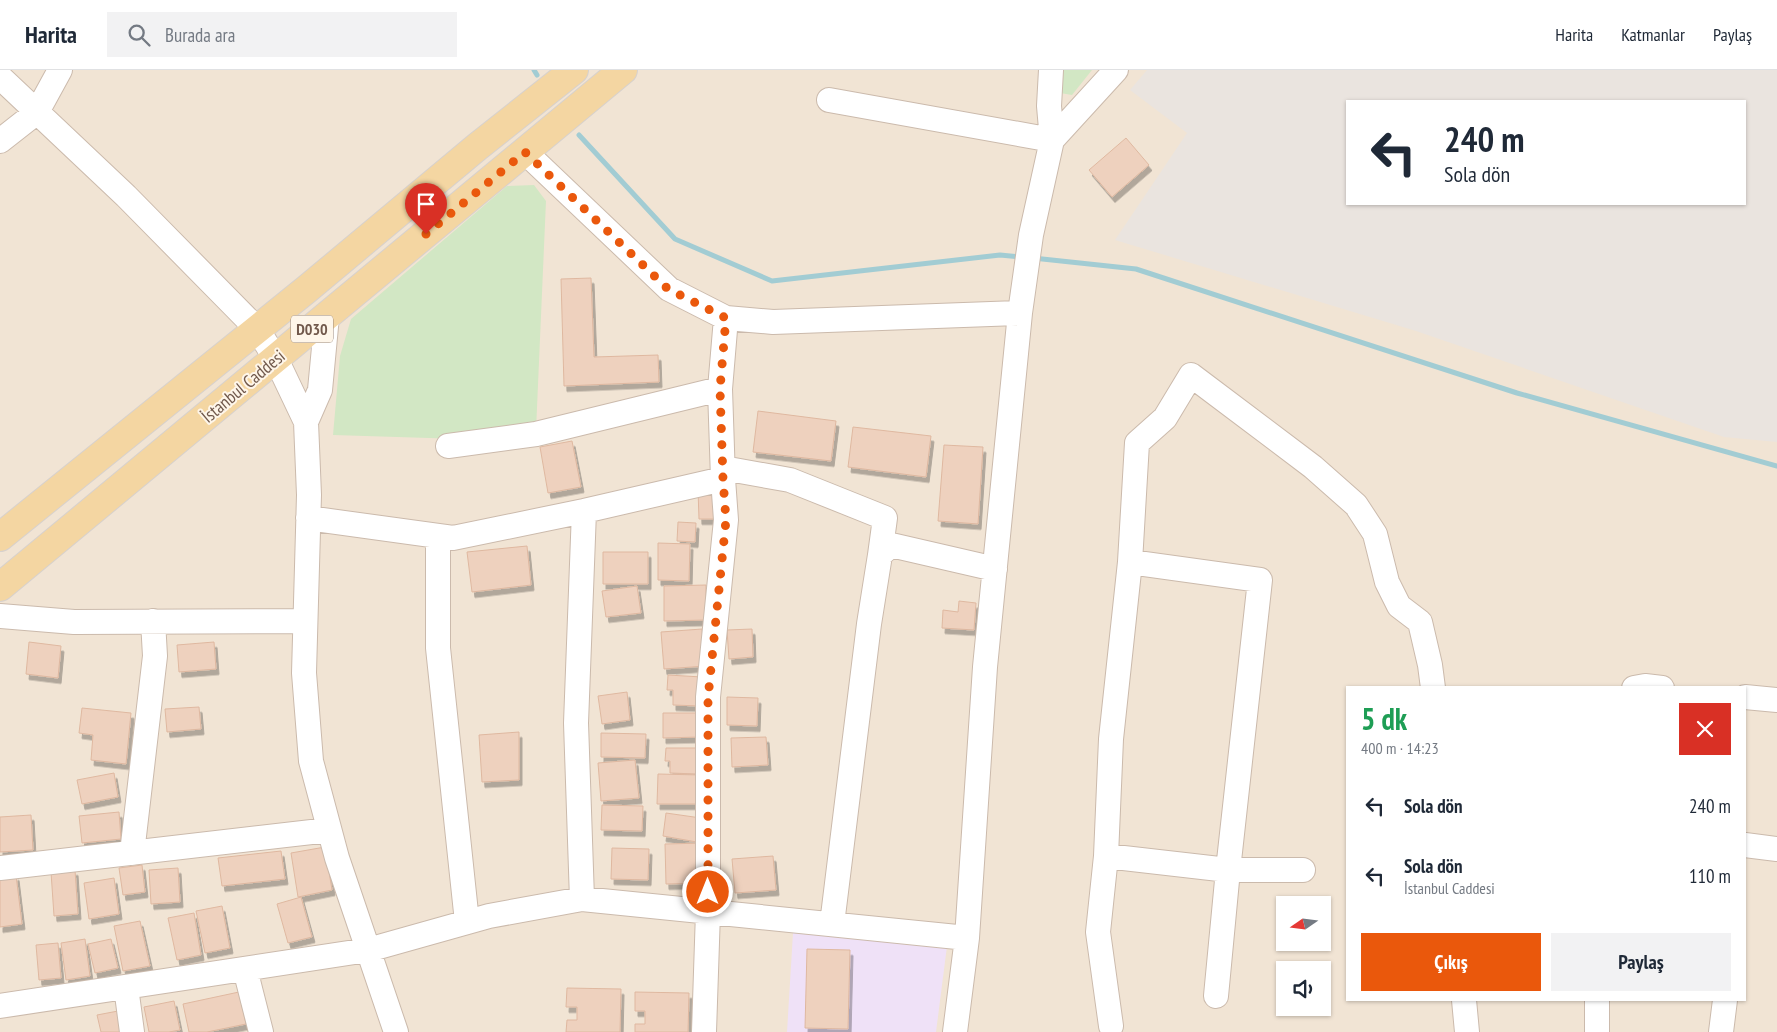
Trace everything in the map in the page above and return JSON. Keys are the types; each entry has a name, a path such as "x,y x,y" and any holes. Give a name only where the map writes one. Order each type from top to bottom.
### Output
{"main road":[{"name":"İstanbul Caddesi","path":"0,537 574,70"},
{"name":"İstanbul Caddesi","path":"0,588 624,70"}],"street":[{"path":"0,142 37,112 60,70"},
{"path":"955,1032 967,938 985,667 1021,304 1031,235 1052,140 1049,106 1051,70"},
{"path":"1052,140 1116,70"},
{"path":"0,77 126,196 257,329 276,358 306,422 308,518 304,673 311,761 337,858 396,1032"},
{"path":"829,100 1052,140"},
{"path":"525,152 668,289 726,318 773,322 1021,304"},
{"path":"306,422 320,390 327,316"},
{"path":"704,1032 708,912 708,698 726,520 720,389 726,318"},
{"path":"1111,1026 1098,932 1106,856 1111,739 1130,562 1137,443 1165,418 1191,375 1313,467 1356,505 1374,534 1386,582 1399,606 1420,622 1430,664 1433,686"},
{"path":"448,446 536,434 720,389"},
{"path":"308,518 453,538 584,511 723,473 790,480 885,518 868,634 832,924"},
{"path":"582,899 576,723 584,511"},
{"path":"438,536 438,648 467,922"},
{"path":"880,555 891,545 995,569"},
{"path":"1130,562 1260,580 1216,996"},
{"path":"0,616 74,622 305,621"},
{"path":"132,853 155,656 153,621"},
{"path":"1746,697 1777,700"},
{"path":"0,868 329,830"},
{"path":"1746,849 1777,849"},
{"path":"1106,856 1228,870 1303,870"},
{"path":"0,1006 368,950 489,916 582,899 967,938"},
{"path":"245,969 261,1032"},
{"path":"126,987 132,1032"},
{"path":"1464,1001 1467,1032"},
{"path":"1597,1001 1597,1032"},
{"path":"1721,1032 1725,1001"}],"shaded area":[{"path":"0,70 1777,70 1777,1032 0,1032"},
{"path":"1147,70 1777,70 1777,442 1724,437 1416,331 1115,240 1187,133 1130,90"},
{"path":"793,933 947,946 936,1032 787,1032"}],"green space":[{"path":"1062,70 1092,70 1072,95 1060,93"},
{"path":"534,185 546,201 536,431 461,439 333,435 340,356 351,319 507,186"}],"building":[{"path":"1126,138 1149,165 1112,197 1089,170"},
{"path":"591,278 594,357 658,355 659,382 564,386 561,279"},
{"path":"758,411 836,421 831,461 753,452"},
{"path":"853,427 931,436 926,477 848,467"},
{"path":"572,441 581,487 548,493 540,447"},
{"path":"944,445 983,447 978,524 938,521"},
{"path":"698,490 723,490 724,519 699,519"},
{"path":"678,522 696,523 695,542 677,541"},
{"path":"658,543 690,544 689,581 658,580"},
{"path":"527,546 531,585 472,592 467,552"},
{"path":"603,552 648,552 648,584 603,584"},
{"path":"706,585 706,620 664,621 664,586"},
{"path":"637,586 641,613 606,617 602,591"},
{"path":"959,601 976,603 974,630 942,628 943,610 958,612"},
{"path":"702,629 706,666 664,669 661,632"},
{"path":"752,629 753,657 729,659 727,630"},
{"path":"29,642 61,646 58,678 26,674"},
{"path":"214,642 216,669 179,672 177,645"},
{"path":"668,675 702,677 700,706 673,705 673,690 667,690"},
{"path":"627,692 630,720 602,724 598,696"},
{"path":"727,697 758,698 757,726 727,725"},
{"path":"199,707 201,729 167,732 165,709"},
{"path":"82,708 131,713 126,764 91,760 93,735 79,733"},
{"path":"663,713 700,713 700,737 663,738"},
{"path":"519,732 519,780 482,782 479,735"},
{"path":"601,733 646,734 645,758 601,757"},
{"path":"766,737 768,765 732,767 731,738"},
{"path":"666,748 702,748 697,774 670,773 670,761 665,761"},
{"path":"635,760 639,798 601,801 598,763"},
{"path":"114,773 118,797 82,804 77,780"},
{"path":"658,774 701,775 701,804 657,804"},
{"path":"602,805 643,806 642,831 601,830"},
{"path":"119,812 121,839 82,843 79,816"},
{"path":"666,813 701,818 697,842 663,836"},
{"path":"31,815 33,850 0,852 0,817"},
{"path":"705,843 706,883 666,884 665,844"},
{"path":"325,847 332,890 298,897 291,853"},
{"path":"612,848 649,849 648,880 611,879"},
{"path":"281,851 285,879 222,886 218,858"},
{"path":"773,856 776,890 735,893 732,859"},
{"path":"142,865 145,892 123,895 119,868"},
{"path":"178,868 180,902 151,904 149,870"},
{"path":"75,870 78,914 54,916 51,872"},
{"path":"16,875 22,924 0,927 0,878"},
{"path":"114,878 119,914 89,919 84,883"},
{"path":"301,897 312,937 288,943 277,904"},
{"path":"222,906 230,948 205,953 196,911"},
{"path":"194,913 201,955 177,960 168,918"},
{"path":"140,921 150,966 123,971 114,926"},
{"path":"85,939 90,976 66,980 61,943"},
{"path":"111,939 118,968 95,973 88,944"},
{"path":"58,943 61,978 39,980 36,945"},
{"path":"807,949 850,950 848,1029 805,1028"},
{"path":"567,988 621,989 620,1032 566,1032 567,1020 577,1020 577,1007 566,1007"},
{"path":"239,992 246,1024 207,1032 189,1032 183,1004"},
{"path":"635,992 689,993 688,1032 635,1032 635,1024 645,1024 645,1011 635,1011"},
{"path":"174,1001 180,1030 149,1032 144,1007"},
{"path":"118,1011 122,1032 101,1032 97,1015"}],"waterway":[{"path":"534,70 537,75"},
{"path":"579,135 675,239 772,281 1000,255 1022,257"},
{"path":"1033,258 1136,269 1517,393 1777,466"}],"route":[{"path":"426,234 525,152 668,289 726,318 720,389 726,520 708,698 708,892"}]}
